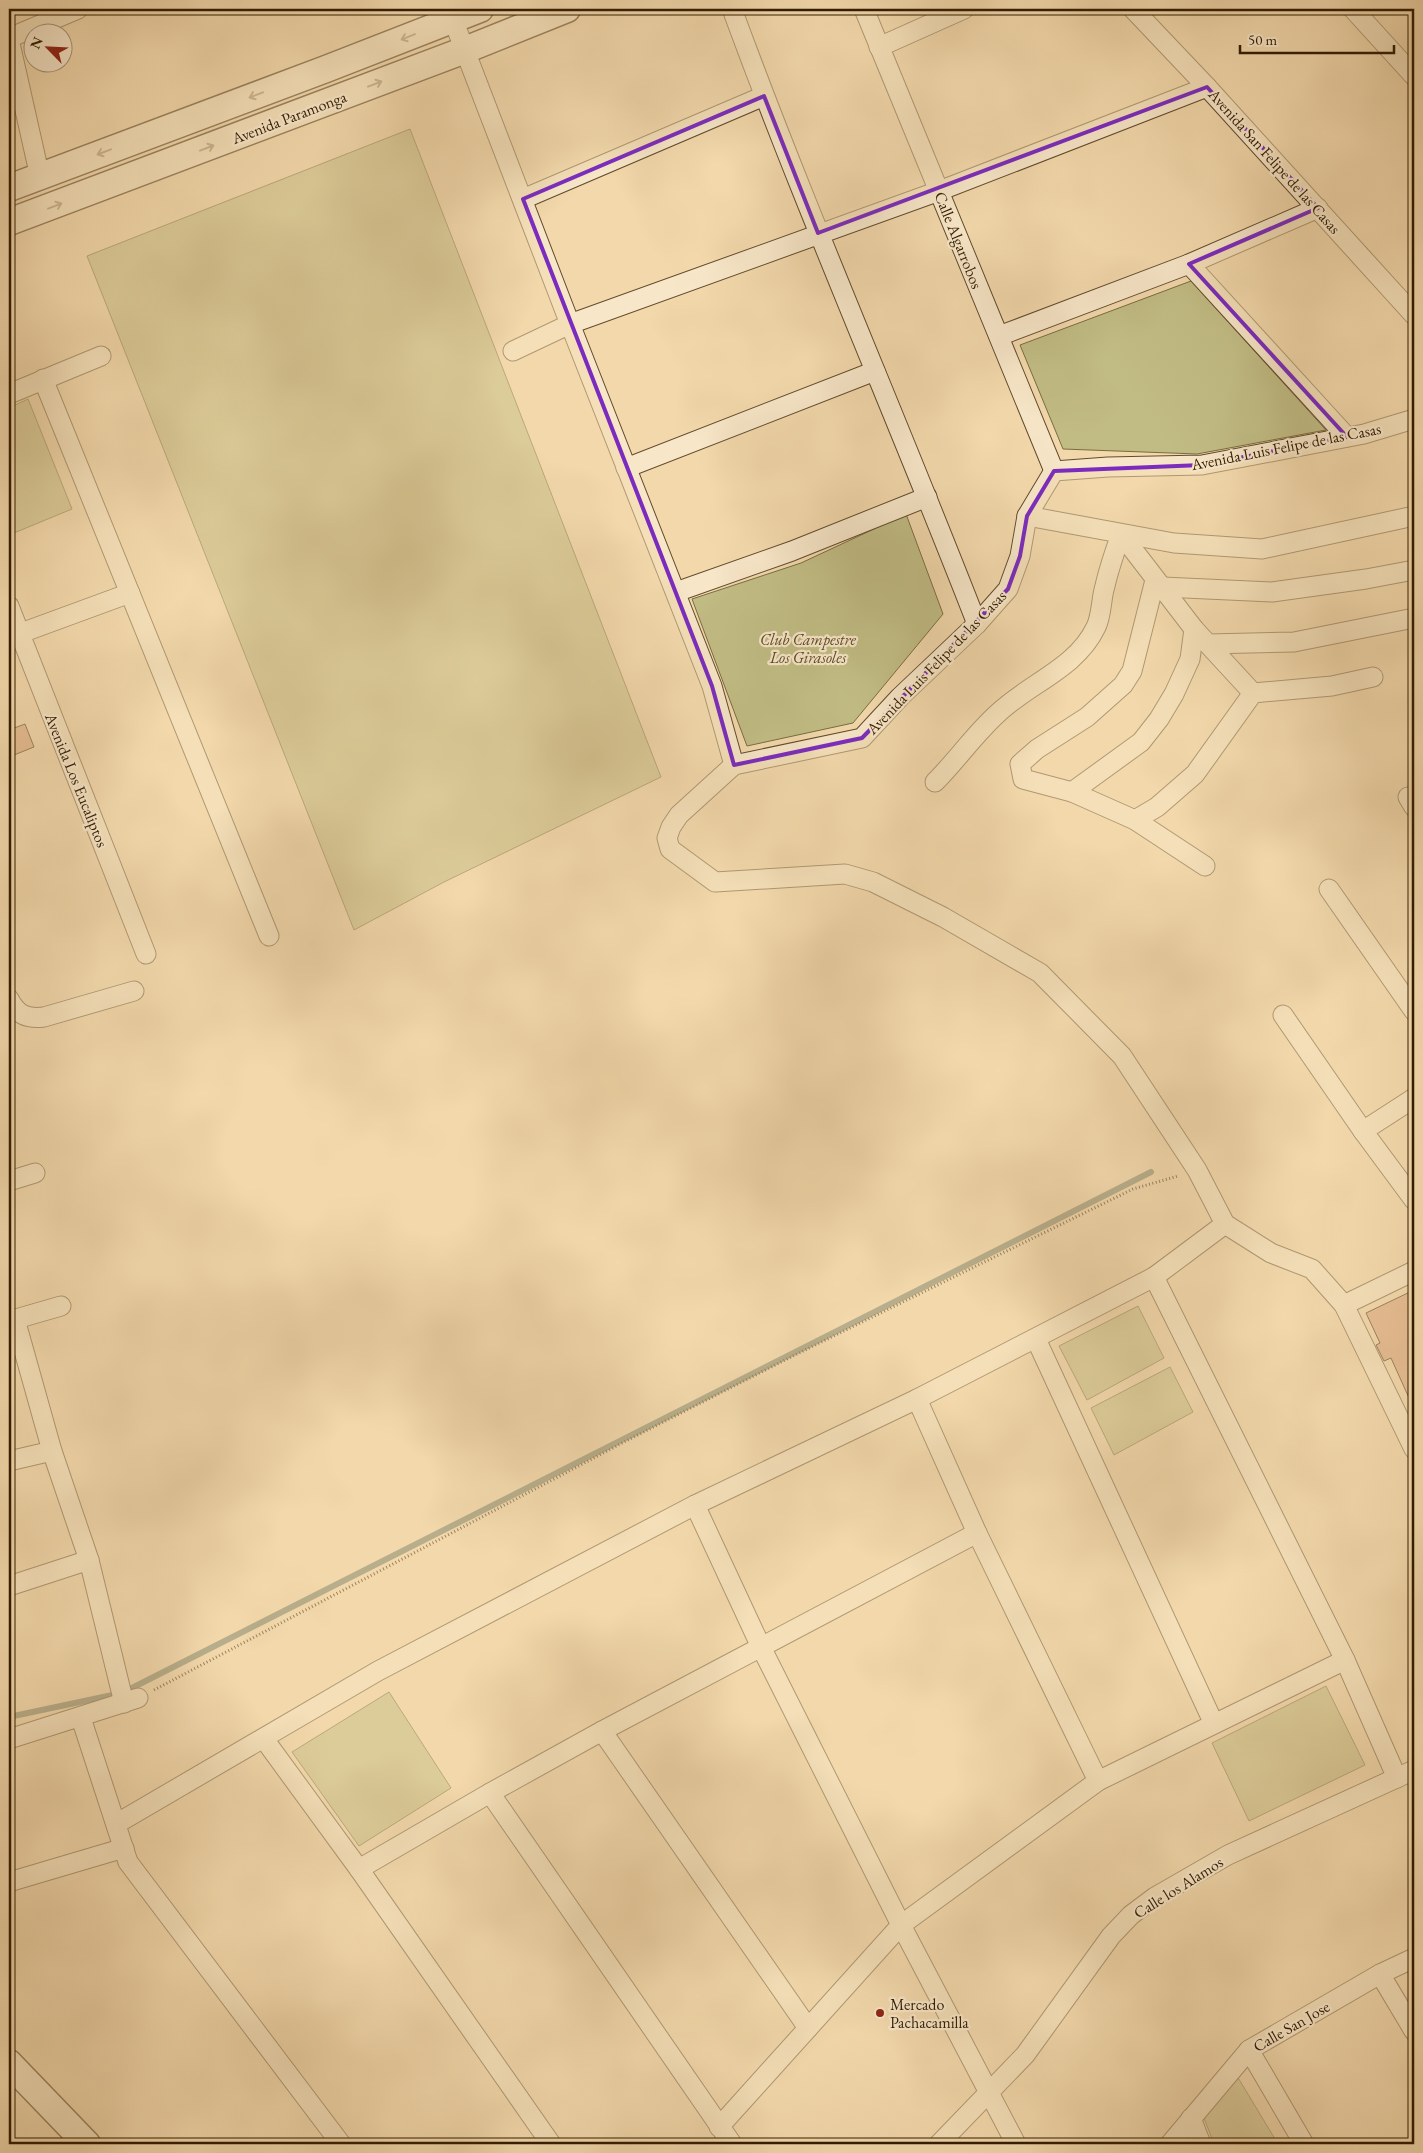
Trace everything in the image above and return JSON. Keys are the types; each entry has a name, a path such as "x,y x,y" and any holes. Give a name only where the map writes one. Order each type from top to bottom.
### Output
{"street":[{"path":"40,177 9,39 78,9"},
{"name":"Avenida Paramonga","path":"9,188 451,14 480,9"},
{"name":"Avenida Paramonga","path":"9,222 465,50 568,9"},
{"path":"732,9 818,233 927,497 977,624"},
{"name":"Calle Algarrobos","path":"864,9 1054,471"},
{"path":"879,47 964,9"},
{"name":"Avenida San Felipe de las Casas","path":"1133,9 1207,87 1414,315"},
{"path":"1353,9 1412,68"},
{"path":"451,14 712,686 734,766 679,815 671,827 667,838 670,849 715,882 845,874 873,882 943,917 1040,973 1122,1056 1197,1170 1225,1224 1271,1253 1312,1269 1344,1305 1414,1449"},
{"path":"514,351 570,324 818,233 939,191 1207,87"},
{"path":"523,199 764,96"},
{"path":"999,336 1188,264 1318,208"},
{"path":"1188,264 1347,437"},
{"path":"9,394 101,356"},
{"path":"626,468 875,371"},
{"path":"43,380 269,936"},
{"name":"Avenida Luis Felipe de las Casas","path":"734,766 862,738 900,697 977,624 1008,590 1020,556 1027,516 1054,471 1108,467 1202,465 1347,437 1414,419"},
{"path":"676,592 792,551 927,497"},
{"path":"1027,516 1174,543 1262,549 1414,516"},
{"path":"1121,534 1194,629 1253,693"},
{"path":"935,782 954,764 969,741 996,714 1015,697 1064,666 1081,649 1097,626 1104,586 1121,534"},
{"path":"1159,584 1272,592 1366,579 1414,570"},
{"path":"1159,584 1132,671 1123,686 1087,717 1037,749 1020,764 1023,779 1072,792 1135,820 1205,866"},
{"path":"21,633 130,593"},
{"name":"Avenida Los Eucaliptos","path":"9,606 146,954"},
{"path":"1208,644 1294,642 1414,618"},
{"path":"1072,792 1131,751 1147,735 1174,694 1190,659 1194,629"},
{"path":"1135,820 1157,807 1195,774 1253,693 1332,686 1373,678"},
{"path":"1329,889 1414,1011"},
{"path":"9,999 19,1012 30,1018 44,1016 134,991"},
{"path":"1283,1015 1363,1132 1414,1200"},
{"path":"1363,1132 1414,1098"},
{"path":"9,1180 35,1173"},
{"path":"116,1824 378,1671 695,1505 917,1399 1154,1277 1225,1224"},
{"path":"1344,1305 1414,1271"},
{"path":"1154,1277 1345,1660 1397,1778"},
{"path":"9,1739 82,1718 131,1701 89,1560 52,1451 12,1320 61,1306"},
{"path":"1036,1338 1214,1724"},
{"path":"917,1399 977,1533 1098,1781"},
{"path":"9,1461 52,1451"},
{"path":"695,1505 760,1647 901,1925 1016,2144"},
{"path":"359,1869 602,1731 977,1533"},
{"path":"9,1586 89,1560"},
{"path":"719,2127 901,1925 1098,1781 1345,1660"},
{"path":"82,1718 128,1862 340,2144"},
{"path":"602,1731 808,2028"},
{"path":"264,1739 359,1869 551,2144"},
{"name":"Calle los Alamos","path":"939,2144 1025,2055 1111,1936 1131,1916 1155,1897 1228,1855 1414,1770"},
{"path":"490,1793 732,2144"},
{"path":"9,1882 124,1848"},
{"name":"Calle San Jose","path":"1170,2144 1249,2050 1380,1974 1414,1958"},
{"path":"1380,1974 1414,2031"},
{"path":"1249,2050 1304,2144"},
{"path":"9,2064 87,2144"},
{"path":"9,2081 69,2144"},
{"path":"1191,2118 1201,2144"}],"path":[{"path":"131,1701 617,1446 793,1356 1133,1190 1197,1170"}],"highlighted area":[{"path":"1207,87 1318,208 1189,264 1347,437 1202,465 1054,471 1027,516 1020,556 1008,589 862,738 734,765 712,686 523,199 764,96 818,233"}],"green space":[{"path":"410,129 661,777 444,882 354,930 87,256"},
{"path":"1191,281 1326,430 1197,454 1063,449 1020,345"},
{"path":"28,399 72,509 9,535 9,408"},
{"name":"Club Campestre Los Girasoles","path":"906,514 943,614 853,723 747,746 692,599 801,563"},
{"path":"1138,1306 1164,1358 1087,1400 1059,1346"},
{"path":"1170,1367 1193,1412 1114,1455 1091,1408"},
{"path":"1326,1686 1365,1765 1249,1821 1212,1743"},
{"path":"389,1692 451,1788 359,1846 292,1752"},
{"path":"1237,2076 1278,2144 1214,2144 1204,2118"}],"building":[{"path":"25,724 34,747 9,757 9,730"},
{"path":"1414,1290 1414,1409 1391,1358 1384,1361 1376,1345 1380,1343 1366,1313"}],"waterway":[{"path":"9,1717 122,1693 1151,1172"}],"place":[{"name":"Mercado Pachacamilla","path":"880,2013"}]}
